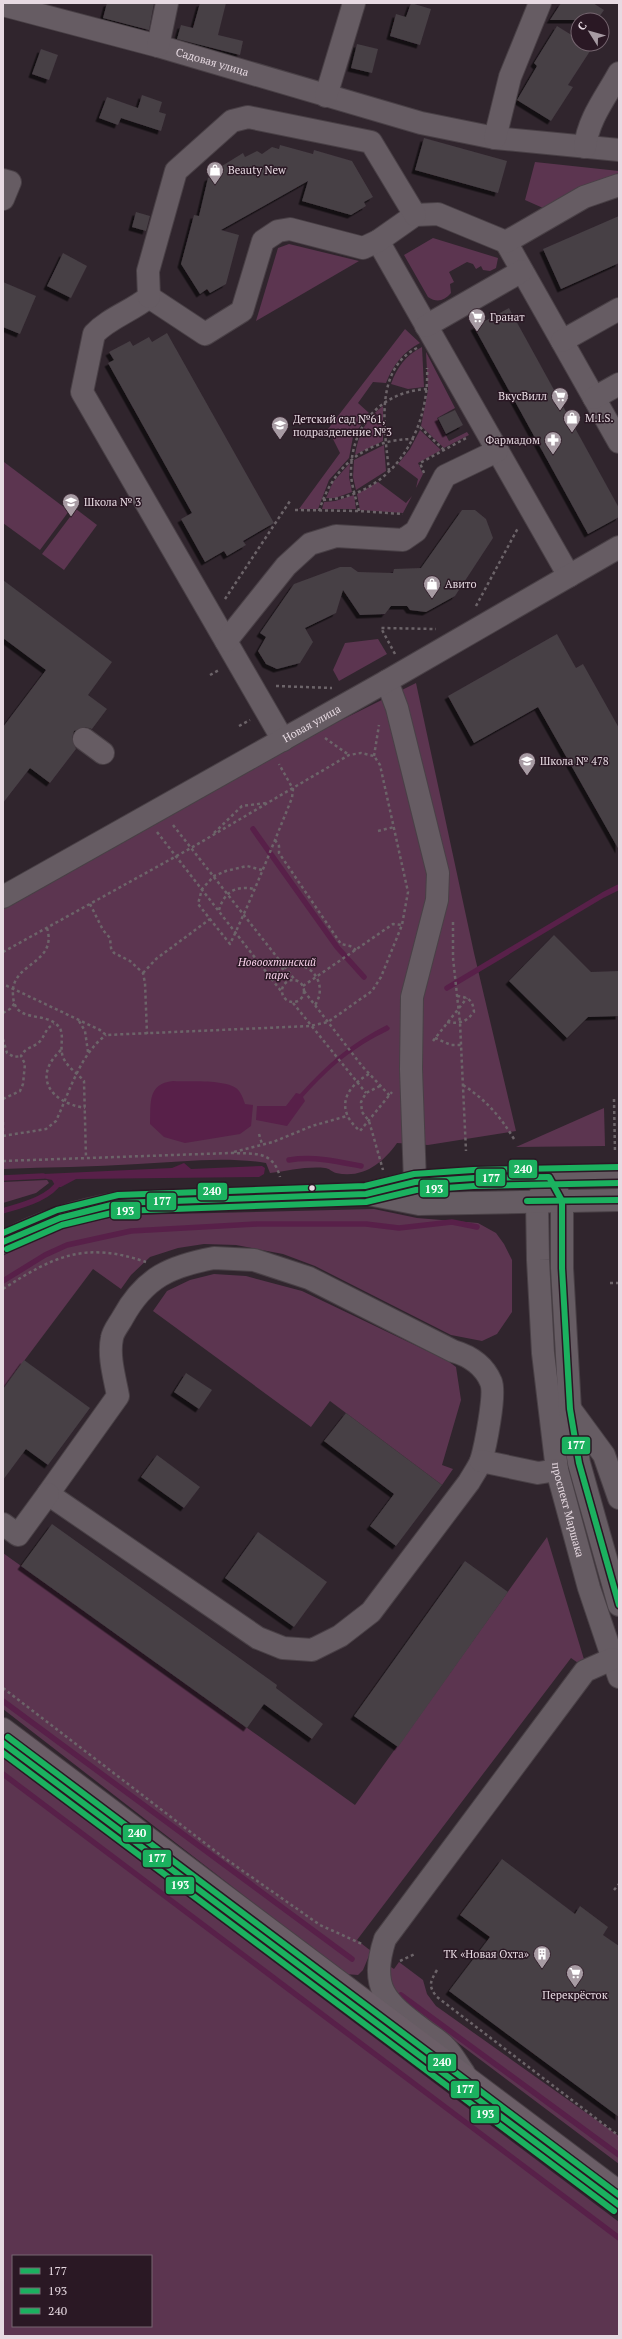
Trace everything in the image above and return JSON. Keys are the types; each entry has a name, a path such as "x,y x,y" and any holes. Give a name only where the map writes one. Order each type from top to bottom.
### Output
{"main road":[{"path":"3,1729 619,2192"},
{"path":"3,1743 619,2205"}],"street":[{"path":"158,46 166,3"},
{"path":"326,96 354,3"},
{"path":"495,138 510,77 540,3"},
{"name":"Садовая улица","path":"3,5 158,46 422,123 495,138 619,150"},
{"path":"585,147 586,132 590,123 619,73"},
{"path":"371,142 381,112"},
{"path":"149,297 148,271 176,171 232,122 248,117 371,142 415,215"},
{"path":"3,180 10,182 3,199"},
{"path":"506,242 584,197 619,185"},
{"path":"149,297 205,334 242,311 263,241 278,231 290,229 363,248 378,241 415,215 438,214 506,242 619,442"},
{"path":"378,241 569,576"},
{"path":"426,326 522,271"},
{"path":"149,297 139,305 99,329 94,334 82,392 226,641 276,743"},
{"path":"562,341 619,309"},
{"path":"594,398 619,384"},
{"path":"226,641 286,566 310,544 336,536 403,540 416,531 445,476 497,450"},
{"name":"Новая улица","path":"3,897 387,681 619,547"},
{"path":"387,681 398,708 438,873 437,900 412,996 411,1069 415,1182"},
{"path":"84,739 103,753"},
{"path":"3,1242 57,1217 90,1208 119,1203 366,1194 415,1182 474,1178 619,1175"},
{"name":"проспект Маршака","path":"549,1177 562,1201 562,1268 570,1409 579,1463 619,1605"},
{"name":"проспект Маршака","path":"549,1177 537,1201 542,1353 557,1470 589,1588 616,1668"},
{"path":"366,1194 419,1204 619,1200"},
{"path":"3,1524 18,1535 118,1396 113,1367 112,1338 134,1298 160,1275 183,1264 214,1258 254,1260 309,1278 453,1351 469,1356 486,1372 492,1384 490,1416 481,1461 469,1482 371,1612 340,1636 312,1650 283,1648 258,1638 48,1494"},
{"path":"570,1409 604,1456 618,1489"},
{"path":"481,1461 538,1473 557,1470"},
{"path":"466,2076 446,2047 394,2007 379,1981 378,1960 384,1939 585,1671 616,1668"}],"path":[{"path":"389,471 385,442 384,403 394,369 404,358 419,347"},
{"path":"322,500 335,500 355,493 368,486 389,471 414,439 420,427 426,389 426,364"},
{"path":"359,511 351,477 351,459 356,437 364,423 384,403 398,395 414,390 426,389"},
{"path":"420,427 444,450"},
{"path":"319,511 322,500 331,481 351,459 385,442 414,439"},
{"path":"225,599 290,501"},
{"path":"296,510 359,511 404,514"},
{"path":"473,610 522,521"},
{"path":"398,661 381,628 442,629"},
{"path":"269,685 336,688"},
{"path":"262,870 247,866 226,871 214,876 202,889 198,904 230,944 244,915 292,798 293,789 276,743"},
{"path":"3,952 191,848 349,755 361,752 374,756 380,765 408,892 402,924 381,977 372,992 328,1022 310,1026 106,1035 97,1042 89,1053 56,1121 46,1129 4,1136 3,1122"},
{"path":"210,837 242,806 268,803"},
{"path":"153,812 191,848 284,968 303,986 304,991 362,1066"},
{"path":"153,812 176,856 272,977 286,1000 293,1003 310,1026 366,1093"},
{"path":"378,831 394,827"},
{"path":"275,839 279,846 279,853 341,944 350,946 356,950"},
{"path":"219,910 221,901 226,894 244,887 254,889"},
{"path":"90,904 103,930 110,938 111,948 114,953 130,961 143,972 145,983 147,1034"},
{"path":"143,972 156,959 210,919"},
{"path":"303,986 393,924 402,924"},
{"path":"47,928 50,938 47,949 41,958 21,971 16,979 13,989 15,1003 19,1010 30,1017 42,1018 58,1027 62,1035 61,1050 68,1066 78,1074 84,1082 86,1158"},
{"path":"453,958 460,1023 466,1151"},
{"path":"272,977 284,968 292,965 301,966 317,976 321,992 315,1005"},
{"path":"281,991 286,982 296,980"},
{"path":"3,984 100,1030 106,1035"},
{"path":"293,1003 300,1000 304,991"},
{"path":"447,1022 460,1023 467,1021 474,1012 473,1003 467,998 457,994"},
{"path":"432,1043 467,998"},
{"path":"3,1013 10,1009 15,1003"},
{"path":"79,1020 85,1031 89,1053"},
{"path":"3,1099 20,1091 23,1084 25,1064 22,1056 24,1050 41,1041 48,1027 54,1024"},
{"path":"435,1038 451,1044 461,1045"},
{"path":"3,1039 7,1052 14,1057 22,1056"},
{"path":"61,1050 50,1060 47,1082 54,1096 64,1102 85,1108"},
{"path":"369,1074 356,1081 347,1094 345,1106 347,1116 352,1124 360,1131 369,1121"},
{"path":"462,1085 481,1096 500,1116 514,1139"},
{"path":"380,1086 366,1093 361,1102 362,1112 369,1121 383,1171"},
{"path":"614,1099 615,1153"},
{"path":"231,1153 347,1116"},
{"path":"259,1134 262,1144"},
{"path":"3,1161 231,1153 263,1155 272,1159 278,1167 280,1177 287,1177"},
{"path":"3,1289 46,1263 83,1252 128,1256 149,1263 160,1275"},
{"path":"610,1283 619,1283"},
{"path":"3,1688 223,1857 320,1925 355,1940 370,1949 378,1960"},
{"path":"614,1890 619,1884"},
{"path":"437,1970 430,1982 430,1988 438,1997 619,2136"}],"green space":[{"path":"535,162 619,171 619,182 563,197 543,208 525,200"},
{"path":"433,238 498,258 496,268 490,271 483,270 481,266 476,269 473,264 467,262 449,272 454,282 450,284 451,293 440,300 431,299 428,297 404,255"},
{"path":"289,244 359,261 256,321 278,248"},
{"path":"405,329 420,343 408,351 399,360 386,383 373,382 358,403 369,413 353,437 349,458 329,480 318,509 299,509 340,453 328,429"},
{"path":"422,347 424,387 408,389 391,384 396,372 403,362 416,350"},
{"path":"426,352 455,408 437,418 449,441 467,432 469,435 444,448 421,426 428,390"},
{"path":"383,406 383,441 355,455 358,441 367,422"},
{"path":"420,430 441,450 418,463 423,474 416,488 418,479 398,464 410,449"},
{"path":"384,445 386,471 356,490 353,477 354,460"},
{"path":"4,462 69,511 40,550 3,523"},
{"path":"350,463 349,477 352,492 335,498 326,498 333,482"},
{"path":"378,482 406,503 412,496 403,513 360,510 357,494"},
{"path":"354,495 356,509 322,509 324,502 335,501"},
{"path":"76,509 97,525 64,570 42,554"},
{"path":"378,639 387,654 339,681 333,670 345,643"},
{"name":"Новоохтинский парк","path":"416,683 474,953 516,1131 428,1145 397,1143 379,1163 371,1168 355,1174 336,1173 326,1168 304,1168 270,1173 266,1163 234,1160 202,1160 104,1166 3,1169 3,902 146,817"},
{"path":"604,1108 605,1146 516,1147"},
{"path":"47,1180 49,1183 36,1193 3,1203 3,1182"},
{"path":"374,1209 417,1218 478,1223 496,1233 504,1244 512,1260 512,1312 497,1334 482,1341 451,1335 315,1266 283,1254 236,1245 204,1244 178,1248 150,1257 131,1275 121,1289 93,1269 3,1389 3,1256 32,1240 79,1224 128,1215"},
{"path":"214,1274 246,1276 302,1291 448,1361 456,1367 461,1400 442,1465 453,1469 442,1485 330,1401 311,1427 153,1311 167,1291 190,1280"},
{"path":"547,1537 586,1666 581,1665 571,1658 357,1940 371,1951 363,1970 358,1975 345,1974 3,1709 3,1553 355,1805"},
{"path":"3,1758 619,2222 619,2336 3,2336"},
{"path":"399,1962 423,1980 427,1994 436,2006 619,2136 619,2164 405,2003 393,1986 388,1965 394,1969"}],"shaded area":[{"path":"387,1025 390,1028 389,1030 353,1051 323,1076 303,1097 305,1101 287,1126 256,1120 257,1106 286,1106 296,1093 300,1094 340,1055 362,1039"},
{"path":"173,1081 214,1082 230,1085 236,1088 241,1093 245,1104 253,1105 251,1126 240,1134 185,1143 164,1137 150,1124 151,1102 155,1090 159,1086"},
{"path":"184,1163 191,1169 262,1166 265,1168 264,1174 259,1177 76,1179 61,1187 56,1187 52,1180 37,1177 43,1174 172,1168"}],"building":[{"path":"107,3 154,3 149,30 103,18"},
{"path":"200,3 226,3 218,35 243,41 240,55 177,39 181,25 193,28"},
{"path":"411,3 431,9 420,45 390,36 396,14 406,17"},
{"path":"561,3 593,3 604,10 603,12 570,12 570,20 550,20"},
{"path":"557,26 570,34 570,52 589,52 568,85 573,87 551,121 517,100 537,66 534,63"},
{"path":"357,44 378,49 372,73 351,68"},
{"path":"41,49 58,55 49,80 32,74"},
{"path":"142,95 162,102 159,112 166,114 161,131 121,118 118,125 99,118 107,97 138,108"},
{"path":"424,138 507,161 498,193 415,170"},
{"path":"280,145 313,154 314,150 352,161 373,197 364,202 366,206 351,215 302,201 308,181 221,230 239,235 226,284 210,293 207,289 200,294 181,264 194,215 199,216 208,178 219,172 217,169 243,153 245,157 257,151 262,154 272,147 279,149"},
{"path":"136,212 150,216 146,231 132,227"},
{"path":"619,216 619,263 561,289 543,249"},
{"path":"63,253 87,266 71,298 47,286"},
{"path":"3,282 36,296 20,334 3,327"},
{"path":"509,308 619,508 619,517 588,534 474,327"},
{"path":"167,333 274,523 243,541 246,545 227,556 224,551 205,562 181,519 192,513 108,363 114,360 109,352 130,341 133,346 149,337 152,342"},
{"path":"455,410 463,425 446,434 438,418"},
{"path":"462,510 475,510 486,519 493,538 455,596 426,612 410,610 407,606 391,606 385,614 360,615 343,590 336,613 305,628 313,642 300,663 277,669 266,664 258,651 266,637 260,633 294,584 340,567 351,567 358,572 393,573 394,569 421,568"},
{"path":"3,580 112,662 88,695 107,709 92,729 85,727 74,731 72,738 76,749 50,783 30,768 3,803 3,727 46,670 3,638"},
{"path":"557,634 576,668 583,664 619,728 619,850 538,707 474,743 448,696"},
{"path":"554,935 591,972 619,971 619,1016 588,1017 567,1038 509,981"},
{"path":"24,1360 90,1408 48,1465 26,1449 3,1480 3,1389"},
{"path":"186,1373 212,1390 199,1409 174,1392"},
{"path":"346,1413 442,1485 396,1546 370,1526 394,1494 324,1441"},
{"path":"157,1455 200,1487 184,1508 141,1477"},
{"path":"52,1524 277,1685 276,1688 323,1724 312,1739 264,1704 247,1728 21,1566"},
{"path":"258,1532 327,1582 294,1627 225,1578"},
{"path":"465,1561 508,1592 398,1747 354,1716"},
{"name":"ТК «Новая Охта»","path":"502,1859 575,1914 580,1906 608,1927 603,1935 619,1946 619,2117 449,1991 490,1937 460,1915"}],"waterway":[{"path":"253,829 337,947 364,977"},
{"path":"447,988 603,895 619,887"},
{"path":"289,1160 316,1159 361,1166"},
{"path":"3,1178 43,1176"},
{"path":"3,1211 42,1197 60,1181"},
{"path":"3,1281 45,1255 67,1245 131,1231 257,1224 366,1224 399,1228 452,1222 477,1227"},
{"path":"3,1701 352,1959"},
{"path":"3,1774 619,2238"},
{"path":"401,1995 619,2155"}],"transit line":[{"name":"240","path":"3,1233 57,1210 118,1195 365,1186 414,1174 473,1170 619,1167"},
{"name":"177","path":"3,1242 60,1218 119,1203 366,1194 415,1182 474,1178 549,1177 562,1201 562,1268 570,1409 579,1463 619,1605"},
{"name":"193","path":"7,1249 62,1225 120,1211 366,1202 416,1190 474,1186 619,1183"},
{"name":"177","path":"527,1201 619,1200"},
{"name":"240","path":"8,1737 619,2195"},
{"name":"177","path":"3,1743 619,2205"},
{"name":"193","path":"3,1753 614,2211"}],"place":[{"name":"Beauty New","path":"215,185"},
{"name":"Гранат","path":"477,332"},
{"name":"ВкусВилл","path":"560,411"},
{"name":"M.I.S.","path":"572,433"},
{"name":"Детский сад №61, подразделение №3","path":"280,440"},
{"name":"Фармадом","path":"553,455"},
{"name":"Школа № 3","path":"71,517"},
{"name":"Авито","path":"432,599"},
{"name":"Школа № 478","path":"527,776"},
{"name":"ТК «Новая Охта»","path":"542,1969"},
{"name":"Перекрёсток","path":"575,1988"}]}
